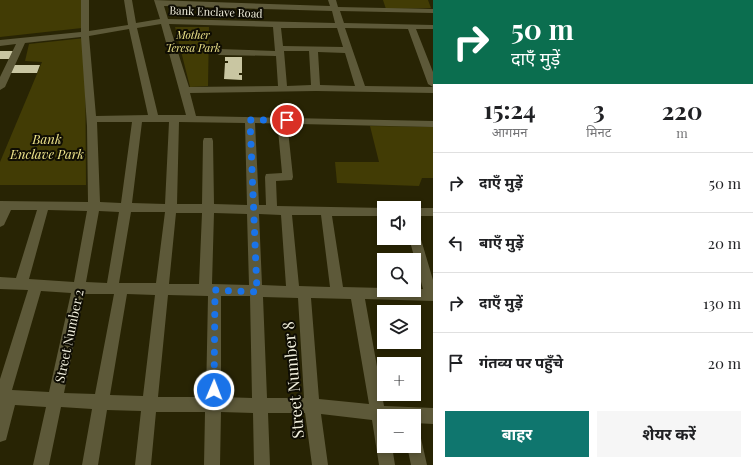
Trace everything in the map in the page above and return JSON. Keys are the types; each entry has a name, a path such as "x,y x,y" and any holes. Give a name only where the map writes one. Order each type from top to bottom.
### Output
{"street":[{"name":"Street Number 2","path":"41,465 79,288 94,206 92,119 85,34 85,0"},
{"path":"128,0 132,26 154,118"},
{"path":"332,0 361,89"},
{"path":"192,119 159,2 201,2 335,9 433,11"},
{"name":"Bank Enclave Road","path":"0,43 85,34 165,21 277,25 433,27"},
{"path":"277,25 283,89"},
{"path":"411,26 433,84"},
{"path":"0,88 22,41"},
{"path":"219,52 313,49 348,50"},
{"path":"313,49 316,88"},
{"path":"422,54 433,54"},
{"path":"185,90 316,88 433,90"},
{"path":"90,465 101,402 117,289 137,118"},
{"path":"92,119 154,118 433,124"},
{"path":"143,465 171,208 174,119"},
{"path":"250,120 262,465"},
{"path":"272,210 270,177 288,176 283,130"},
{"path":"208,141 208,208 214,404 212,465"},
{"path":"0,222 3,205 377,212"},
{"path":"21,284 44,206"},
{"name":"Street Number 8","path":"286,210 320,465"},
{"path":"326,210 337,293"},
{"path":"421,212 433,212"},
{"path":"0,283 79,288 432,295 417,245"},
{"path":"0,434 4,397 36,285"},
{"path":"356,294 378,409"},
{"path":"4,397 150,404 312,406 377,413"},
{"path":"421,416 433,416"},
{"path":"385,453 387,465"},
{"path":"417,453 419,465"}],"green space":[{"path":"0,0 81,0 82,28 0,37"},
{"path":"383,0 428,0 431,8 386,9"},
{"name":"Mother Teresa Park","path":"175,27 209,27 208,86 190,87"},
{"name":"Bank Enclave Park","path":"85,38 86,185 0,185 0,162 42,62 25,61 29,44"},
{"path":"370,126 433,127 433,178 422,178 419,186 337,183 335,162 379,162"}],"building":[{"path":"0,51 13,51 10,59 0,59"},
{"path":"225,57 242,57 242,73 239,73 239,75 242,75 242,80 224,79 225,63 228,63 228,61 225,61"},
{"path":"13,65 40,65 37,73 10,73"}],"route":[{"path":"214,390 215,290 257,292 250,120 287,120"}]}
